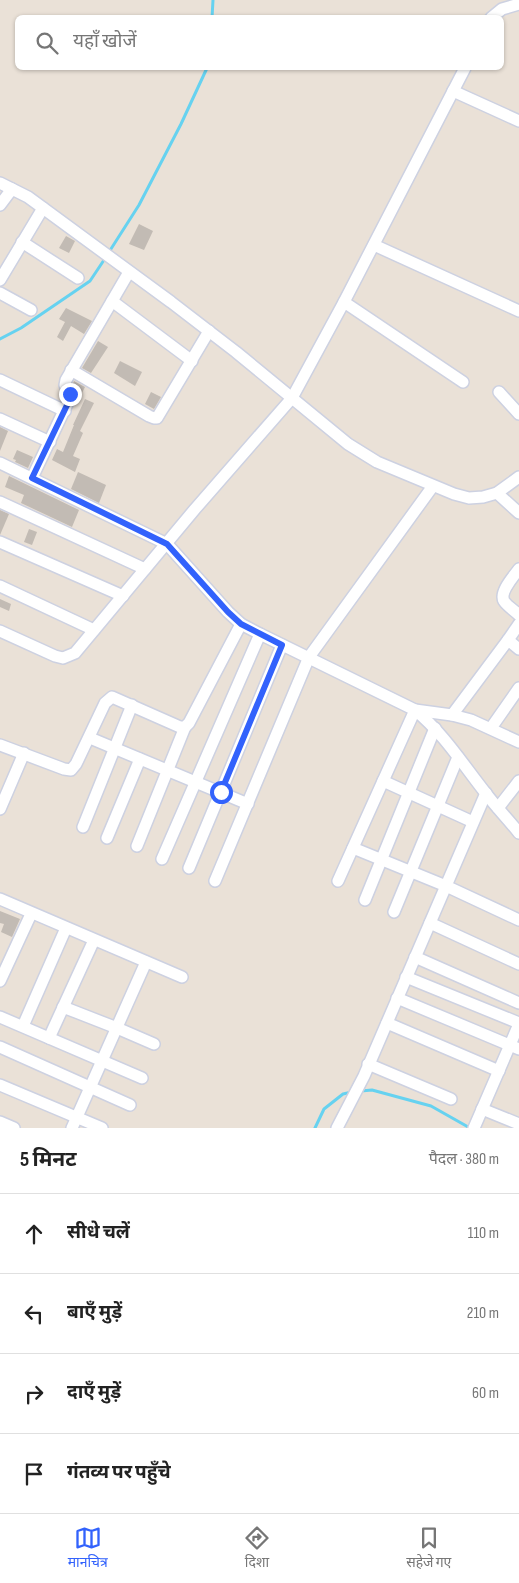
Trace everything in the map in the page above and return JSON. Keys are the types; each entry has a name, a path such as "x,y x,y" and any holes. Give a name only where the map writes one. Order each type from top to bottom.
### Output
{"street":[{"path":"495,15 502,9 519,4"},
{"path":"0,631 55,656 63,658 75,653 292,398 374,245 464,70"},
{"path":"453,91 519,121"},
{"path":"0,183 28,197 103,252 209,331 362,453 377,462 433,486 469,498 483,497 497,492 519,477"},
{"path":"0,205 12,190"},
{"path":"0,280 4,263 22,242 43,208"},
{"path":"22,242 78,278"},
{"path":"374,245 519,311"},
{"path":"32,478 70,398 65,385 66,380 129,272"},
{"path":"0,293 31,310"},
{"path":"112,301 192,361"},
{"path":"344,302 463,382"},
{"path":"71,370 154,418 160,416 209,331"},
{"path":"0,380 65,410"},
{"path":"499,392 519,414"},
{"path":"0,419 50,442"},
{"path":"0,464 167,544 241,624 415,710 435,728 519,833"},
{"path":"215,881 309,657 433,486"},
{"path":"497,492 519,513"},
{"path":"0,502 146,569"},
{"path":"0,542 123,596"},
{"path":"519,569 502,598 519,614"},
{"path":"0,586 94,630"},
{"path":"137,846 185,727 190,723 241,624"},
{"path":"452,716 519,624"},
{"path":"162,859 260,634"},
{"path":"508,640 519,649"},
{"path":"189,868 282,645"},
{"path":"491,728 519,688"},
{"path":"0,745 70,770 76,764 90,738 105,703 112,697 180,727 185,727"},
{"path":"83,827 132,705"},
{"path":"415,710 471,720 519,742"},
{"path":"338,881 415,710"},
{"path":"365,900 435,728"},
{"path":"90,738 248,804"},
{"path":"0,809 24,754"},
{"path":"394,912 458,757"},
{"path":"107,838 140,758"},
{"path":"498,808 519,780"},
{"path":"383,781 473,822"},
{"path":"337,1128 364,1076 486,793"},
{"path":"353,848 446,886 519,920"},
{"path":"0,899 31,914 182,977"},
{"path":"0,981 31,914"},
{"path":"430,923 519,964"},
{"path":"23,1026 66,928"},
{"path":"49,1038 94,940"},
{"path":"415,957 519,1003"},
{"path":"74,1123 146,962"},
{"path":"406,978 519,1024 514,1047 499,1071 474,1128"},
{"path":"397,998 514,1047"},
{"path":"63,1008 154,1044"},
{"path":"0,1017 142,1078"},
{"path":"386,1023 499,1071"},
{"path":"0,1047 130,1105"},
{"path":"368,1064 451,1098"},
{"path":"0,1085 74,1123 102,1128"},
{"path":"482,1109 519,1124"},
{"path":"0,1122 14,1128"}],"building":[{"path":"139,224 153,231 144,250 129,244"},
{"path":"66,236 75,241 69,253 59,248"},
{"path":"66,308 92,321 84,334 71,326 63,341 57,337 65,322 59,319"},
{"path":"98,341 108,347 91,373 82,368"},
{"path":"120,361 142,372 135,386 114,373"},
{"path":"74,381 85,387 81,395 77,393 73,384"},
{"path":"151,392 161,397 154,409 145,404"},
{"path":"85,399 94,403 80,431 83,433 73,456 80,459 75,472 52,460 57,449 63,452"},
{"path":"0,427 8,431 0,451"},
{"path":"17,450 33,457 28,468 15,462 16,460 13,459"},
{"path":"78,472 106,485 99,503 71,489"},
{"path":"9,476 79,510 72,527 21,503 24,495 5,487"},
{"path":"0,510 9,514 0,535"},
{"path":"29,529 37,532 32,545 24,542"},
{"path":"0,599 11,604 9,611 0,607"},
{"path":"0,911 20,919 12,937 1,932 4,924 0,923"}],"waterway":[{"path":"212,15 213,0"},
{"path":"109,252 139,205 181,124 206,70"},
{"path":"0,339 21,328 90,281 106,257"},
{"path":"361,1091 372,1090 431,1106 470,1128"},
{"path":"315,1128 324,1109 343,1094 352,1092"}],"route":[{"path":"70,394 69,401 32,478 167,544 241,624 282,645 221,792"}]}
